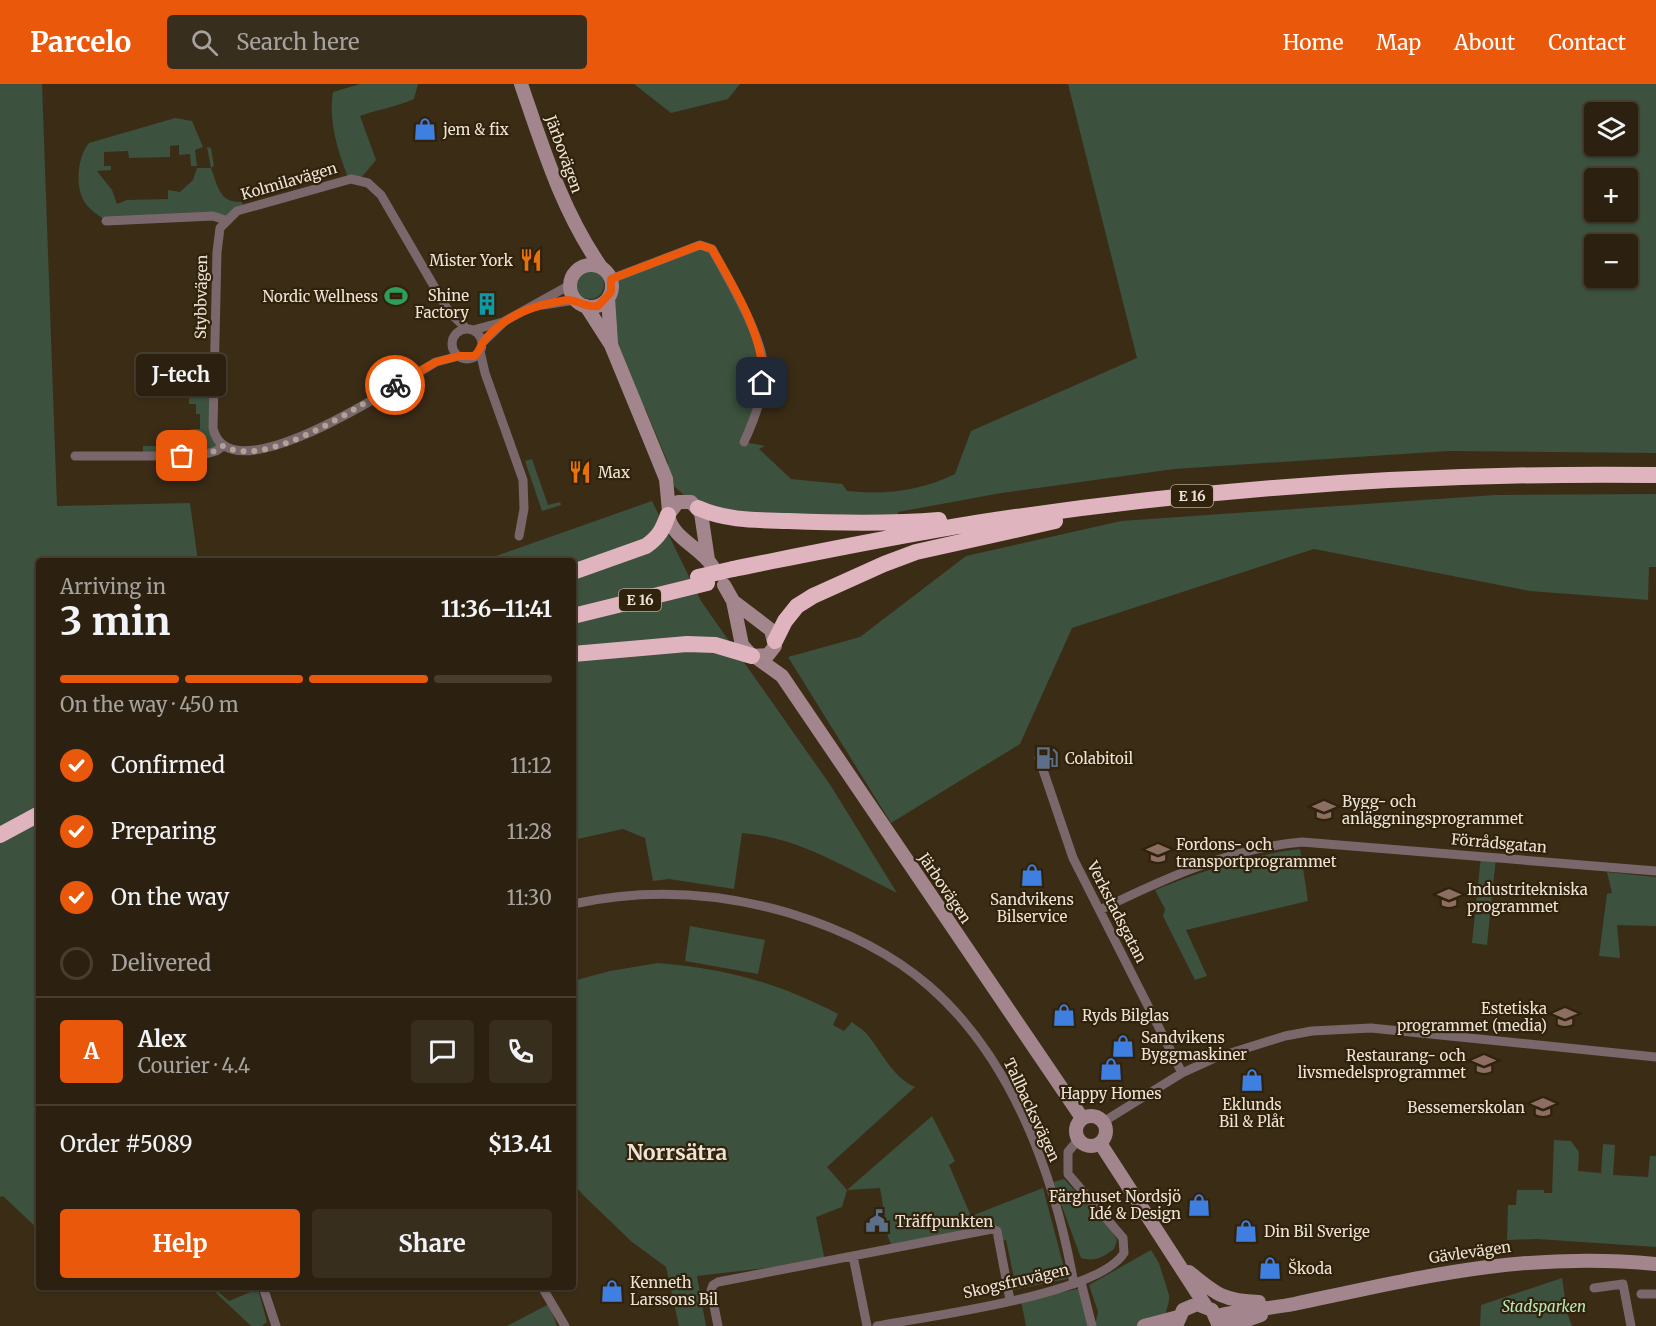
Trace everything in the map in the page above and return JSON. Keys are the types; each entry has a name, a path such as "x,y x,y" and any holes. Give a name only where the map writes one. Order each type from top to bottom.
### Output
{"highway":[{"name":"E 16","path":"576,608 702,580 730,577 910,535 1242,490 1420,478 1573,474 1656,475"},
{"name":"E 16","path":"1073,513 1332,491 1562,482 1656,483"},
{"path":"695,505 725,518 823,523 926,521 1073,513"},
{"path":"576,571 646,546 663,530 669,513"},
{"path":"775,643 785,621 797,606 813,596 884,564 916,552 1073,513"},
{"name":"E 16","path":"576,615 702,580"},
{"path":"576,654 687,644 715,645 755,657"},
{"path":"0,826 36,807"},
{"path":"0,835 36,816"}],"main road":[{"name":"Järbovägen","path":"521,84 558,189 579,235 601,267"},
{"name":"Järbovägen","path":"579,235 580,268"},
{"path":"611,345 608,298 612,286 611,279 601,267 586,265 571,278 570,285 611,345 666,479 672,529 710,563 703,520 695,505 666,479"},
{"path":"581,303 598,306 608,298"},
{"path":"669,513 678,501 695,505"},
{"name":"Järbovägen","path":"730,577 742,645 782,676 1082,1118"},
{"name":"Järbovägen","path":"733,601 771,630 782,676"},
{"path":"755,657 768,655 775,643"},
{"path":"1095,1116 1103,1122 1106,1133 1100,1143 1089,1146 1078,1140 1076,1128 1082,1118 1095,1116"},
{"path":"1100,1143 1205,1305 1188,1306"},
{"name":"Gävlevägen","path":"1205,1305 1218,1321 1410,1278 1503,1263 1569,1259 1656,1264"},
{"path":"1178,1262 1224,1298 1291,1304"},
{"path":"1144,1326 1177,1321 1188,1306 1178,1262"},
{"path":"1245,1326 1291,1304"},
{"name":"Gävlevägen","path":"1230,1326 1291,1304"}],"street":[{"name":"Kolmilavägen","path":"225,220 237,211 331,184 351,179 365,181 381,195 449,312 470,330"},
{"path":"106,221 213,216 225,220"},
{"name":"Stybbvägen","path":"223,446 216,438 213,428 217,237 225,220"},
{"path":"611,279 700,245 712,249 758,343 763,360 760,397 754,420 744,442"},
{"path":"436,362 459,332 505,321 570,285"},
{"path":"532,307 581,303"},
{"name":"Kolmilavägen","path":"449,312 453,341"},
{"path":"75,456 199,456 216,451 223,446 231,450 247,451 296,440 436,362 463,357 481,347 505,321"},
{"path":"470,330 480,336 485,373 523,480 524,509 519,536"},
{"path":"453,341 463,357 485,373"},
{"name":"Verkstadsgatan","path":"1039,758 1073,858 1182,1073"},
{"name":"Förrådsgatan","path":"1100,910 1201,866 1257,849 1302,842 1656,871"},
{"name":"Tallbacksvägen","path":"576,904 654,893 688,894 756,905 812,921 855,939 898,963 929,985 966,1023 990,1056 1024,1120 1050,1186 1077,1283 1092,1326"},
{"path":"1103,1122 1182,1073 1233,1052 1285,1035 1343,1028 1375,1029 1656,1057"},
{"name":"Skogsfruvägen","path":"877,1326 1010,1300 1077,1283 1115,1264 1124,1253 1123,1238 1068,1173 1068,1152 1078,1140"},
{"path":"718,1326 711,1291 715,1283 992,1229 997,1231 1010,1300"},
{"path":"853,1256 867,1326"},
{"path":"1594,1288 1623,1284 1631,1326"},
{"path":"264,1290 276,1326"},
{"path":"544,1290 565,1326"},
{"path":"1641,1294 1656,1294"}],"green space":[{"path":"0,84 42,84 57,506 190,503 198,558 36,558 36,1227 3,1196 0,1197"},
{"path":"360,84 418,84 414,99 360,116 376,160 360,179 349,180 333,125 333,92"},
{"path":"634,84 740,84 728,99 671,113"},
{"path":"1068,84 1656,84 1656,453 1448,451 1174,469 1001,493 898,512 899,522 698,508 666,479 668,463 645,408 637,410 611,345 611,279 706,246 758,343 763,368 744,442 765,446 759,449 791,479 842,484 847,491 889,492 916,488 955,474 971,431 1137,358"},
{"path":"175,118 192,121 203,147 195,150 197,166 191,166 190,154 179,155 179,145 170,146 170,157 129,158 128,151 104,152 104,166 111,166 111,170 97,171 112,190 117,204 127,200 168,199 168,190 180,192 193,180 197,168 211,168 220,192 228,200 242,202 244,209 225,220 106,221 89,208 80,191 79,176 83,154 89,143"},
{"path":"207,147 211,148 214,166 211,168"},
{"path":"590,271 600,275 604,285 600,295 590,299 580,295 576,285 580,275"},
{"path":"189,385 214,385 213,428 223,446 216,451 143,456 143,446 161,446 161,436 185,438 190,434 191,429 200,429 200,414 196,414 196,404 189,404"},
{"path":"532,459 548,505 560,502 561,505 542,511 525,461"},
{"path":"1656,494 1656,567 1649,567 1648,600 1530,591 1314,549 1072,628 1020,744 891,823 788,657 860,637 966,556 1121,521 1495,495"},
{"path":"652,501 701,601 831,786 897,893 803,847 763,836 742,833 734,889 669,879 653,881 645,838 623,829 576,839 576,558 490,558"},
{"path":"1300,849 1308,901 1186,930 1207,976 1195,980 1163,916 1165,909 1155,890 1226,865 1263,855"},
{"path":"1481,856 1496,857 1487,945 1472,943"},
{"path":"1607,872 1656,877 1656,926 1617,925 1620,958 1599,956 1607,894 1612,893"},
{"path":"690,926 765,940 758,974 685,961"},
{"path":"658,963 729,973 772,985 838,1014 833,1025 844,1031 852,1022 864,1031 895,1072 915,1087 827,1167 847,1190 842,1207 816,1217 825,1261 697,1276 706,1326 679,1326 666,1267 632,1242 576,1187 576,980 610,971"},
{"path":"932,1116 955,1161 949,1165 971,1216 1043,1188 1067,1279 1008,1291 1006,1280 1014,1278 1006,1240 999,1241 997,1231 893,1248 888,1237 880,1188 847,1190"},
{"path":"1554,1140 1571,1141 1579,1152 1578,1171 1601,1173 1603,1144 1615,1145 1613,1175 1648,1177 1650,1156 1656,1156 1656,1247 1537,1239 1507,1240 1508,1205 1516,1205 1517,1190 1544,1190 1544,1193 1552,1193"},
{"path":"1064,1179 1109,1227 1117,1240 1114,1249 1095,1259 1081,1258 1053,1182"},
{"path":"1151,1250 1159,1263 1169,1295 1165,1319 1144,1326 1026,1326 1021,1301 1082,1288 1092,1321 1096,1321 1098,1312 1089,1285"},
{"name":"Stadsparken","path":"1562,1278 1567,1312 1572,1326 1480,1326 1481,1305"},
{"path":"216,1290 229,1301 258,1290 267,1322 262,1326 251,1326 215,1292"},
{"path":"549,1304 557,1326 507,1326"}],"way so far":[{"path":"182,456 207,455 223,446 231,450 247,451 286,444 314,431 395,385"}],"place":[{"name":"jem & fix","path":"425,129"},
{"name":"Mister York","path":"531,260"},
{"name":"Nordic Wellness","path":"396,296"},
{"name":"Shine Factory","path":"487,304"},
{"name":"J-tech","path":"182,456"},
{"name":"Max","path":"580,472"},
{"name":"Colabitoil","path":"1047,758"},
{"name":"Bygg- och anläggningsprogrammet","path":"1324,810"},
{"name":"Fordons- och transportprogrammet","path":"1158,853"},
{"name":"Sandvikens Bilservice","path":"1032,875"},
{"name":"Industritekniska programmet","path":"1449,898"},
{"name":"Ryds Bilglas","path":"1064,1015"},
{"name":"Estetiska programmet (media)","path":"1565,1017"},
{"name":"Sandvikens Byggmaskiner","path":"1123,1046"},
{"name":"Restaurang- och livsmedelsprogrammet","path":"1484,1064"},
{"name":"Happy Homes","path":"1111,1069"},
{"name":"Eklunds Bil & Plåt","path":"1252,1080"},
{"name":"Bessemerskolan","path":"1543,1107"},
{"name":"Färghuset Nordsjö Idé & Design","path":"1199,1205"},
{"name":"Träffpunkten","path":"877,1221"},
{"name":"Din Bil Sverige","path":"1246,1231"},
{"name":"Škoda","path":"1270,1268"},
{"name":"Kenneth Larssons Bil","path":"612,1291"}],"district":[{"name":"Norrsätra","path":"677,1152"}],"route":[{"path":"395,385 436,362 459,356 471,358 478,354 482,343 505,321 521,311 567,300 575,300 586,306 598,306 608,298 611,292 611,279 700,245 712,249 758,343 764,368 762,383"}]}
